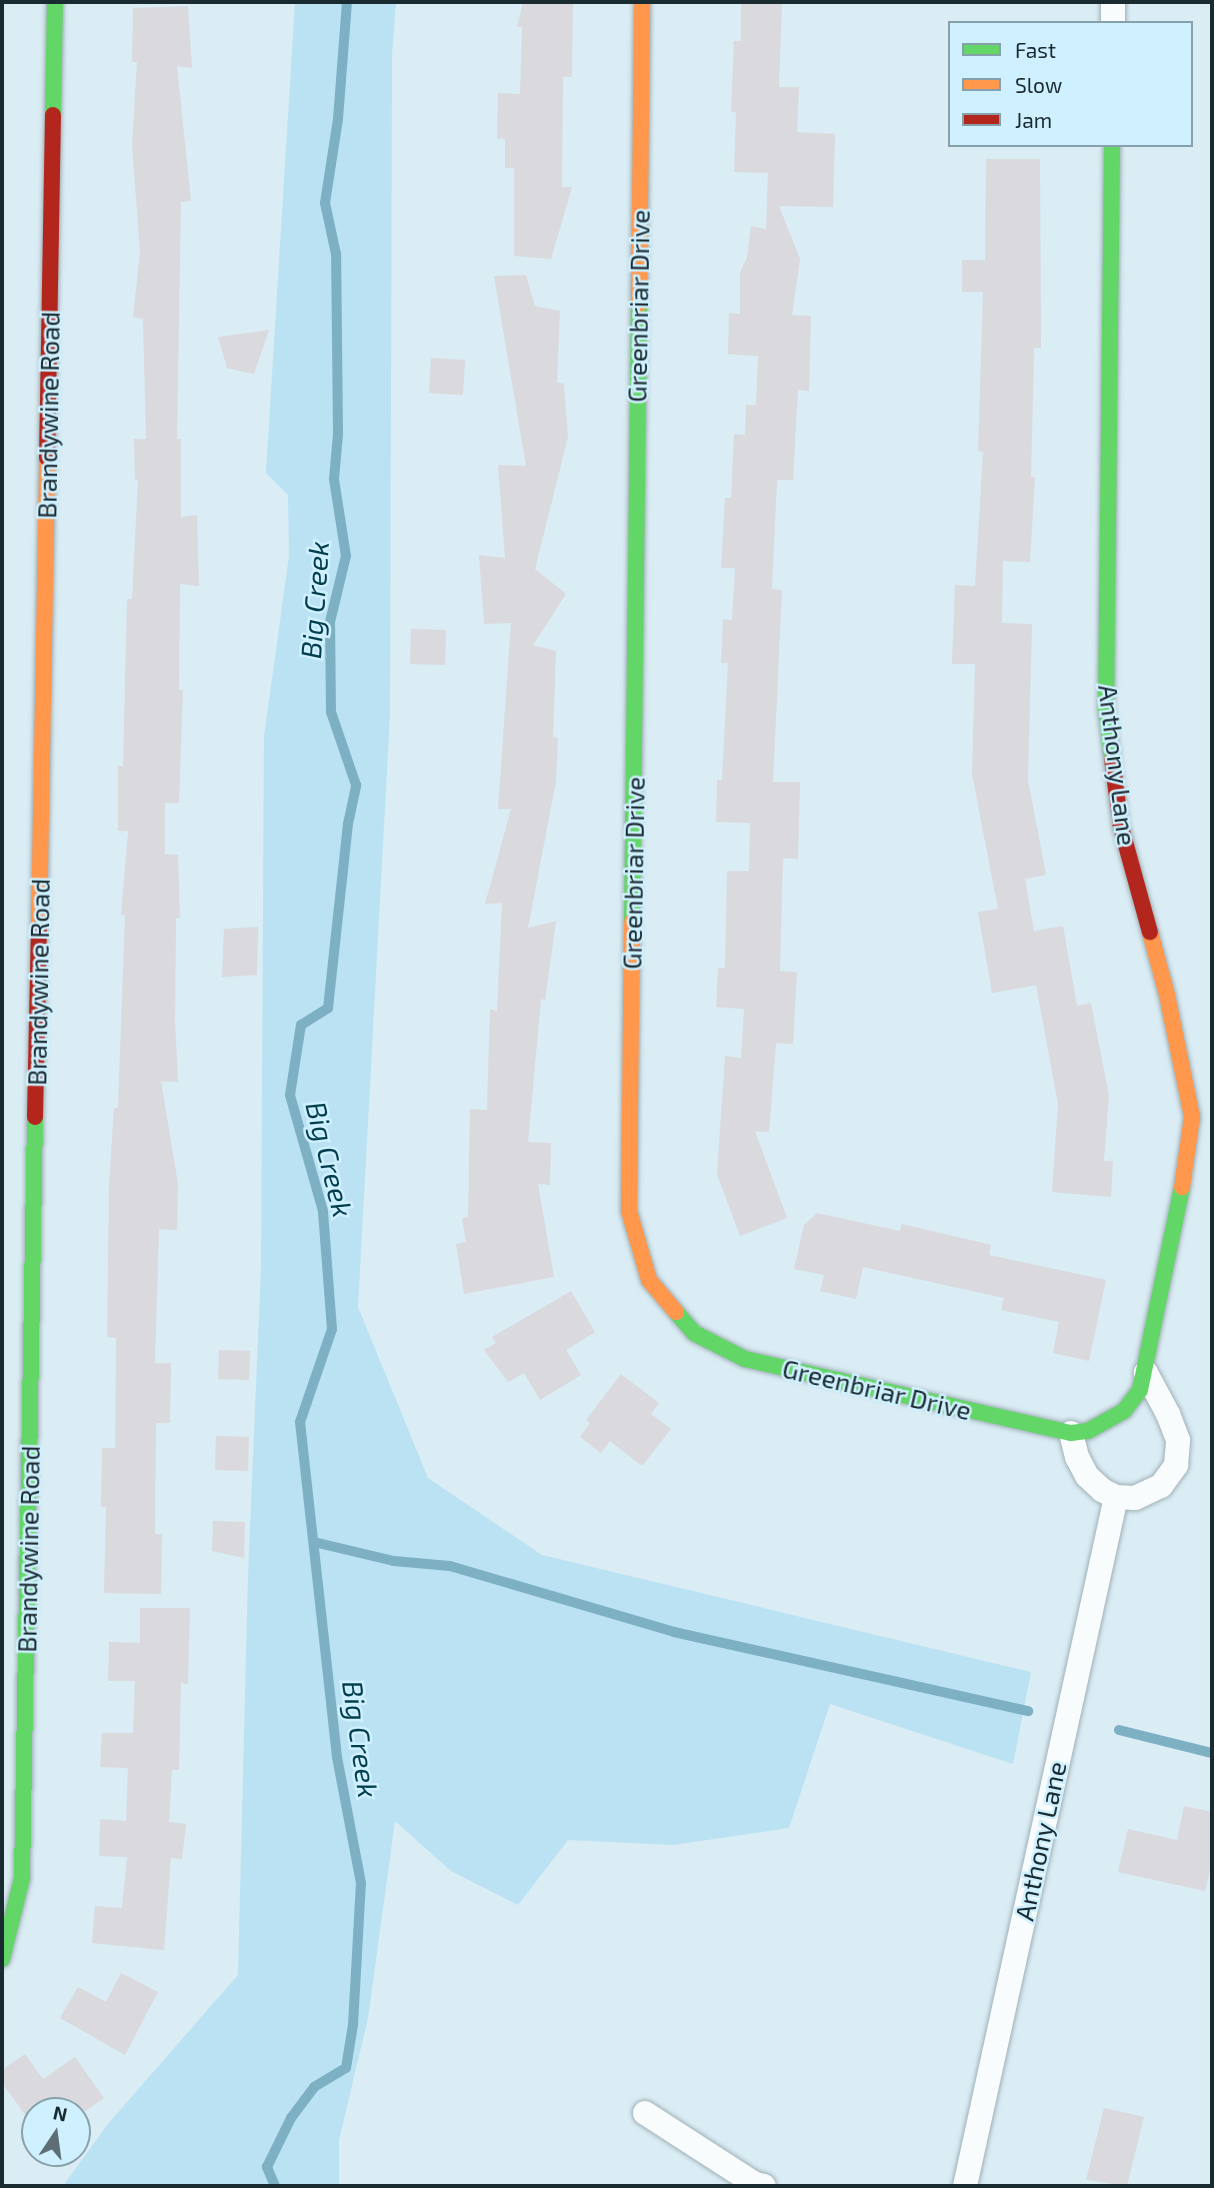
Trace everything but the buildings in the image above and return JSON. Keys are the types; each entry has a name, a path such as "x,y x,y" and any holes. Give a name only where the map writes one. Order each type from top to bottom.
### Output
{"street":[{"name":"Brandywine Road","path":"2,1959 22,1878 55,2"},
{"name":"Greenbriar Drive","path":"642,2 629,1211 649,1280 694,1333 745,1359 1071,1433"},
{"path":"1113,2 1113,21"},
{"name":"Anthony Lane","path":"1071,1433 1088,1431 1124,1411 1140,1390 1146,1373 1178,1219 1192,1117 1167,995 1121,827 1106,707 1112,147"},
{"path":"1071,1433 1077,1457 1087,1476 1102,1490 1116,1497 1135,1498 1161,1486 1175,1465 1178,1440 1168,1414 1146,1373"},
{"name":"Anthony Lane","path":"965,2186 1116,1497"},
{"path":"645,2113 755,2184 764,2186"}],"shaded area":[{"path":"295,2 396,2 392,54 390,714 358,1307 428,1478 542,1555 1031,1672 1013,1764 830,1704 789,1828 673,1845 568,1840 518,1905 451,1871 395,1821 368,2018 339,2140 339,2186 63,2186 77,2167 91,2167 91,2147 107,2125 238,1975 248,1576 261,1268 264,736 289,556 288,495 266,473"}],"waterway":[{"name":"Big Creek","path":"275,2186 267,2167 291,2118 314,2087 346,2068 353,2025 361,1883 337,1757 300,1422 332,1329 323,1211 290,1095 301,1025 328,1008 348,824 356,785 331,712 330,622 346,556 334,479 338,434 336,254 325,203 338,119 347,2"},
{"path":"314,1542 394,1561 450,1566 674,1632 1028,1711"},
{"path":"1119,1730 1212,1753"}],"traffic: fast":[{"path":"53,115 55,2"},
{"path":"1112,147 1106,707 1112,759"},
{"path":"632,922 639,304"},
{"path":"2,1959 22,1878 35,1117"},
{"path":"676,1312 694,1333 745,1359 1071,1433 1088,1431 1124,1411 1140,1390 1182,1187"}],"traffic: slow":[{"path":"639,304 642,2"},
{"path":"39,928 47,458"},
{"path":"632,922 629,1211 649,1280 676,1312"},
{"path":"1150,932 1167,995 1192,1117 1182,1187"}],"traffic: jam":[{"path":"47,458 53,115"},
{"path":"1112,759 1121,827 1150,932"},
{"path":"35,1117 39,928"}]}
